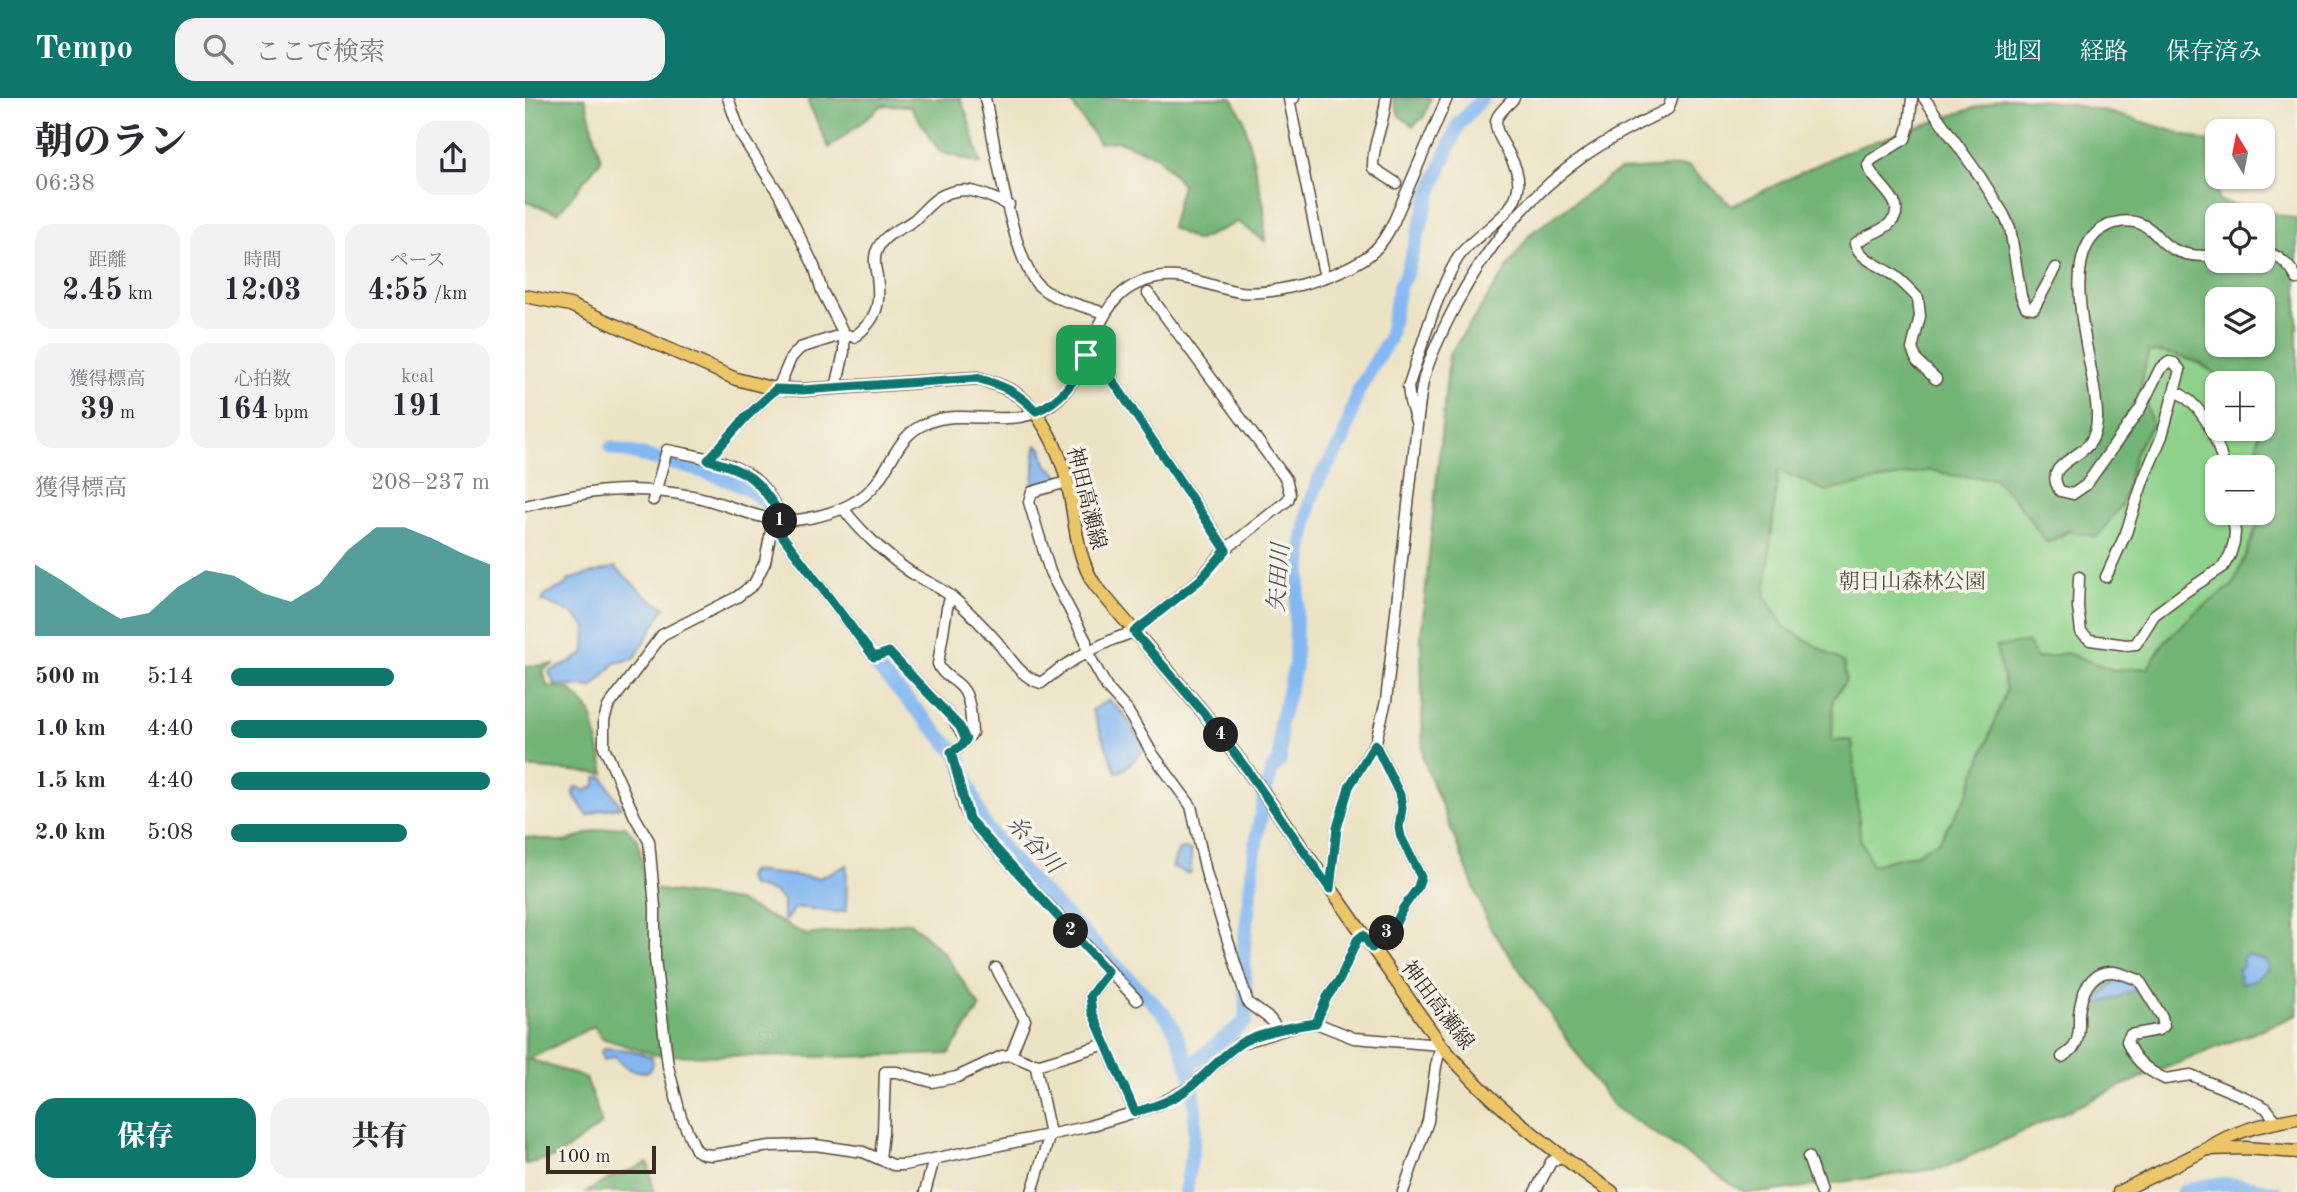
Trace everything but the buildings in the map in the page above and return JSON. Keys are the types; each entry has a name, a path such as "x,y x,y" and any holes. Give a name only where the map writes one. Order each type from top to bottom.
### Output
{"main road":[{"name":"神田高瀬線","path":"525,296 570,306 754,385 776,389 836,388 977,378 1019,394 1036,411 1058,452 1067,482 1078,546 1089,574 1248,771 1441,1045 1467,1074 1560,1157 1612,1192"},
{"path":"2119,1192 2220,1140 2297,1118"},
{"path":"2238,1133 2240,1148"},
{"path":"2207,1149 2297,1152"}],"street":[{"path":"728,98 741,135 779,194 844,334 844,352 836,388"},
{"path":"985,98 1026,268 1037,284 1060,299 1098,311"},
{"path":"1294,98 1289,99 1323,270"},
{"path":"1386,98 1375,145 1373,168 1396,183"},
{"path":"772,524 843,509 864,496 903,440 927,422 943,419 1014,418 1032,415 1053,402 1074,381 1112,303 1126,290 1146,280 1180,276 1223,288 1258,293 1297,286 1366,257 1387,235 1447,98"},
{"path":"1417,425 1409,401 1408,387 1438,298 1458,258 1470,243 1509,209 1517,196 1520,181 1517,167 1495,127 1497,118 1514,98"},
{"path":"1330,889 1337,828 1349,787 1375,744 1386,701 1417,425 1423,382 1431,355 1486,253 1506,226 1583,157 1628,129 1668,109 1672,98"},
{"path":"1912,98 1905,139 1871,160 1868,165 1872,176 1896,204 1895,215 1889,224 1863,236 1855,244 1857,250 1894,276 1918,298 1920,316 1912,349 1917,360 1936,379"},
{"path":"1924,98 2004,215 2010,228 2021,296 2026,307 2034,308 2056,268"},
{"path":"708,460 746,417 776,389 795,352 844,334 854,337 874,318 879,290 875,257 885,237 915,219 937,199 954,190 966,189 1009,205"},
{"path":"2106,578 2162,436 2180,370 2177,365 2169,362 2160,369 2140,409 2086,485 2073,494 2060,491 2056,484 2056,472 2089,444 2097,418 2080,303 2082,264 2090,240 2099,230 2129,221 2148,228 2171,249 2190,255 2205,255"},
{"path":"2275,256 2287,264 2297,279"},
{"path":"843,509 906,570 951,596 991,635 1019,669 1034,681 1041,683 1087,652 1134,632 1201,579 1226,550 1288,500 1290,494 1286,479 1148,292"},
{"path":"1085,354 1107,372 1226,550"},
{"path":"2175,391 2198,410 2210,426 2221,455"},
{"path":"654,496 667,450 742,471 760,484 785,521"},
{"path":"1067,482 1038,489 1030,496 1029,502 1050,572 1086,641 1087,652 1108,689 1127,710 1152,753 1191,806 1206,876 1248,1003 1270,1019 1279,1031"},
{"path":"525,506 604,490 711,500 772,524 874,657 889,652 951,716 960,746"},
{"path":"772,524 762,569 747,590 662,635 608,707 604,720 604,747 635,817 649,841 655,907 655,959 668,1066 681,1117 696,1150 712,1155 770,1146 815,1145 863,1152 893,1165 935,1159 1086,1127 1155,1106 1185,1091 1238,1044 1316,1023 1354,1038 1441,1045 1428,1121 1403,1192"},
{"path":"2079,577 2081,632 2089,640 2136,644 2154,615 2223,566 2234,542 2234,525"},
{"path":"951,596 937,656 940,671 961,686 965,693 972,733 951,752 969,819 1108,972 1137,1000"},
{"path":"1372,948 1395,925 1418,887 1421,877 1401,837 1400,795 1375,744"},
{"path":"1316,1023 1357,940 1363,935"},
{"path":"996,968 1025,1020 1011,1055"},
{"path":"2062,1057 2073,1049 2077,1042 2085,987 2094,977 2102,974 2111,971 2122,974 2139,980 2162,1017 2164,1026 2158,1030 2130,1035 2127,1041 2130,1051 2141,1063 2165,1079 2191,1075 2244,1097 2266,1108 2277,1122"},
{"path":"1108,972 1090,996 1092,1012 1135,1112"},
{"path":"880,1159 885,1072 897,1072 932,1082 957,1077 1002,1056 1011,1055 1040,1064 1106,1044"},
{"path":"1032,1192 1050,1134 1035,1063"},
{"path":"1535,1192 1551,1162 1560,1157"},
{"path":"1808,1157 1820,1192"},
{"path":"925,1192 935,1159"}],"green space":[{"path":"525,98 585,98 601,160 558,213 525,202"},
{"path":"810,98 960,98 981,164 940,152 910,106 883,105 829,148 808,102"},
{"path":"1068,98 1232,98 1243,117 1264,206 1265,241 1238,222 1197,241 1171,228 1182,184 1157,156 1118,141 1099,143"},
{"path":"1393,98 1431,98 1424,117 1413,126 1399,116"},
{"path":"2003,98 2085,107 2205,141 2205,189 2218,189 2218,201 2227,203 2205,203 2205,273 2275,273 2275,214 2297,219 2297,1015 2126,1084 1944,1168 1767,1192 1743,1192 1612,1105 1489,925 1423,759 1421,636 1449,355 1530,234 1619,170 1688,166 1732,206 1844,152","holes":["2148,352 2162,352 2199,362 2212,371 2275,371 2275,441 2258,441 2257,454 2275,455 2275,525 2258,525 2233,585 2196,612 2165,641 2148,668 2113,670 2066,653 2037,659 2027,642 1996,647 2006,690 1968,794 1939,841 1915,854 1872,865 1860,838 1852,740 1832,741 1833,699 1846,680 1844,663 1783,626 1765,596 1778,470 1826,491 1930,470 1956,476 1994,478 2015,499 2047,543 2067,531 2097,537 2122,504 2136,450 2152,424 2141,384"]},
{"name":"朝日山森林公園","path":"2148,352 2172,354 2191,360 2211,371 2205,371 2205,441 2258,441 2257,455 2205,455 2205,525 2257,525 2233,585 2196,612 2165,641 2148,668 2113,670 2066,653 2036,659 2006,690 1968,794 1939,841 1915,854 1872,865 1860,838 1852,740 1832,741 1833,699 1846,680 1844,663 1783,626 1765,596 1778,469 1826,491 1930,470 1956,476 1994,478 2015,499 2047,543 2122,504 2136,450 2152,424 2141,384"},
{"path":"555,664 543,670 547,686 570,689 591,712 605,774 525,767 525,667"},
{"path":"625,826 638,840 645,888 737,901 807,935 910,922 944,953 980,1007 949,1054 835,1057 656,1055 601,1038 594,1026 529,1059 586,1078 602,1124 556,1157 525,1164 525,837 565,842 597,830"},
{"path":"648,1163 654,1192 586,1192 613,1177"}],"water":[{"path":"1037,445 1042,449 1046,464 1060,476 1055,481 1032,486 1035,455"},
{"path":"615,567 647,597 665,607 634,659 615,663 593,687 555,685 549,672 585,652 586,627 574,614 542,601 546,594 562,587 571,579"},
{"path":"1109,700 1124,714 1146,749 1123,770 1116,772 1092,710"},
{"path":"603,777 621,807 600,810 588,816 573,794 574,788 585,791 596,785 596,778"},
{"path":"1179,849 1191,850 1189,874 1172,867"},
{"path":"847,865 846,911 794,908 785,921 783,901 774,892 751,886 747,878 750,871 819,878"},
{"path":"2247,954 2266,961 2269,968 2255,980 2241,983 2237,969 2241,969 2242,959"},
{"path":"2122,980 2139,989 2096,1005 2115,982"},
{"path":"604,1048 623,1049 646,1055 652,1057 653,1064 648,1072 632,1070 625,1067 615,1056 604,1060 601,1052"}],"waterway":[{"name":"矢田川","path":"1189,1066 1246,1021 1244,946 1255,849 1264,797 1272,770 1280,761 1280,723 1295,666 1296,614 1310,503 1319,479 1343,440 1358,391 1389,339 1399,287 1406,274 1430,194 1458,125 1482,98"},
{"name":"糸谷川","path":"611,448 691,468 733,482 763,500 777,528"},
{"name":"糸谷川","path":"863,647 883,674 959,756 982,820 1019,868 1166,1016 1174,1029 1186,1059 1195,1106 1186,1192"},
{"path":"2183,1192 2218,1184 2276,1192"}],"route":[{"path":"1086,355 1107,372 1226,550 1201,579 1134,632 1203,712 1248,771 1330,889 1337,828 1349,787 1375,744 1400,795 1401,837 1421,877 1418,887 1395,925 1372,948 1363,935 1357,940 1316,1023 1238,1044 1185,1091 1155,1106 1135,1112 1092,1012 1090,996 1108,972 969,819 951,752 966,740 960,727 889,652 874,657 778,530 772,527 773,520 785,521 760,484 742,471 708,460 746,417 776,389 802,390 977,378 1019,394 1036,411 1060,397 1074,381 1086,355"}]}
